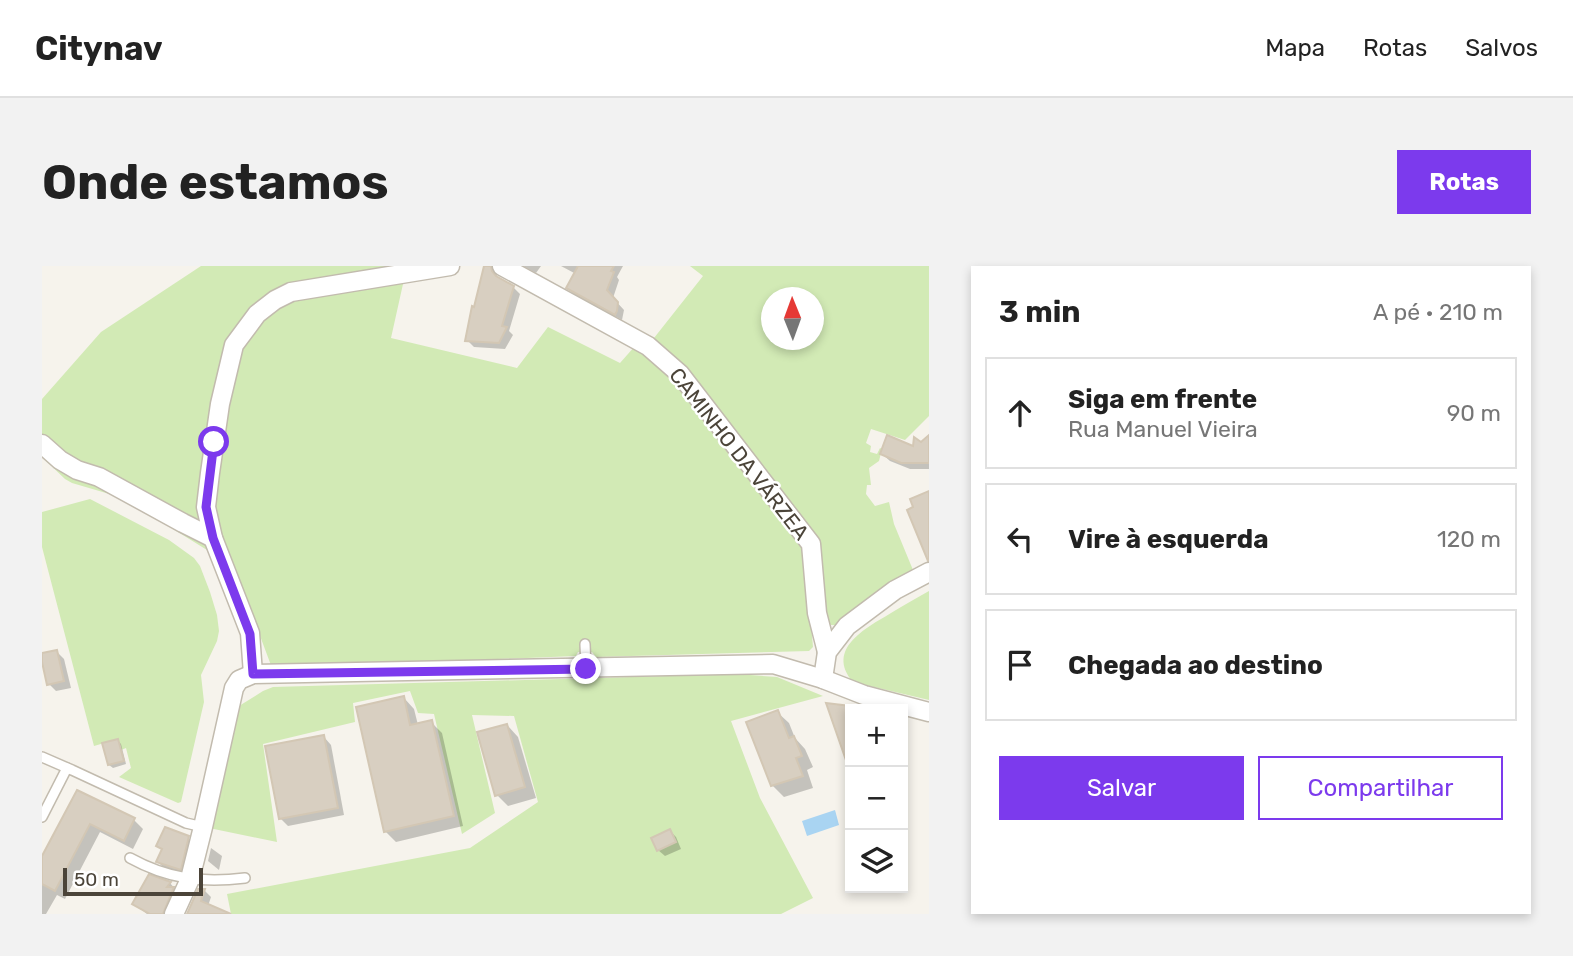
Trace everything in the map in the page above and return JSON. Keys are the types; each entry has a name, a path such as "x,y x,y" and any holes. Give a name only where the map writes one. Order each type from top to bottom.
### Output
{"street":[{"path":"253,674 250,634 213,538 206,507 220,404 234,345 257,314 291,292 450,266"},
{"name":"CAMINHO DA VÁRZEA","path":"502,266 648,346 680,374 811,544 817,613 827,652"},
{"path":"42,444 60,460 77,470 99,477 213,538"},
{"path":"823,679 827,652 847,626 895,590 929,572"},
{"path":"174,914 190,879 234,688 239,680 253,674 773,664 864,695 929,712"}],"lane":[{"path":"584,644 586,669"},
{"path":"44,762 67,768 186,823 203,828"},
{"path":"42,817 67,768"},
{"path":"130,858 151,870 190,879 221,881 246,878"}],"green space":[{"path":"201,266 407,266 391,338 517,368 548,327 620,363 635,346 674,380 804,546 813,647 809,651 596,657 592,652 578,652 576,656 272,668 216,518 215,504 199,522 207,550 123,498 72,483 42,457 42,399 101,332"},
{"path":"690,266 929,266 929,416 905,440 871,429 866,443 871,446 870,452 877,454 880,448 882,449 879,461 869,468 871,485 867,485 866,494 875,506 889,502 894,524 913,570 887,584 838,625 831,625 826,620 816,541 705,391 654,338 703,276"},
{"path":"90,499 169,540 194,558 200,566 217,615 217,641 201,675 204,702 181,802 178,803 119,777 131,768 126,748 121,750 118,739 94,746 42,547 42,512"},
{"path":"929,591 929,700 853,682 846,670 844,659 852,641 871,625"},
{"path":"737,674 777,677 823,696 731,721 760,798 813,898 781,914 231,914 227,894 470,848 538,802 514,716 472,715 495,813 462,834 434,714 418,713 410,691 353,703 355,722 263,744 277,842 209,828 239,706 263,691 273,687"}],"water":[{"path":"835,810 839,825 807,836 802,821"}],"building":[{"path":"484,266 491,266 496,276 514,286 502,326 507,327 499,343 465,341"},
{"path":"578,266 614,266 607,290 618,302 615,315 566,288"},
{"path":"887,435 913,446 914,437 921,442 929,435 929,463 901,463 880,454"},
{"path":"929,491 928,561 907,510 913,507 910,499"},
{"path":"57,650 64,681 47,685 42,653"},
{"path":"404,696 410,725 432,720 454,816 384,832 356,707"},
{"path":"826,703 845,705 845,757"},
{"path":"778,710 789,738 794,736 802,756 796,758 803,776 771,786 746,722"},
{"path":"507,724 525,787 495,796 477,732"},
{"path":"324,735 338,808 279,819 265,746"},
{"path":"118,739 124,761 108,765 102,743"},
{"path":"77,790 135,818 124,841 90,824 55,891 42,884 42,856"},
{"path":"165,827 189,836 181,870 156,862 162,849 156,846"},
{"path":"670,829 676,842 657,851 651,838"},
{"path":"149,874 171,882 167,887 174,887 163,914 150,914 132,904"},
{"path":"198,889 205,889 201,901 231,914 187,914"}],"route":[{"path":"214,442 206,507 213,538 250,634 253,674 586,669"}]}
